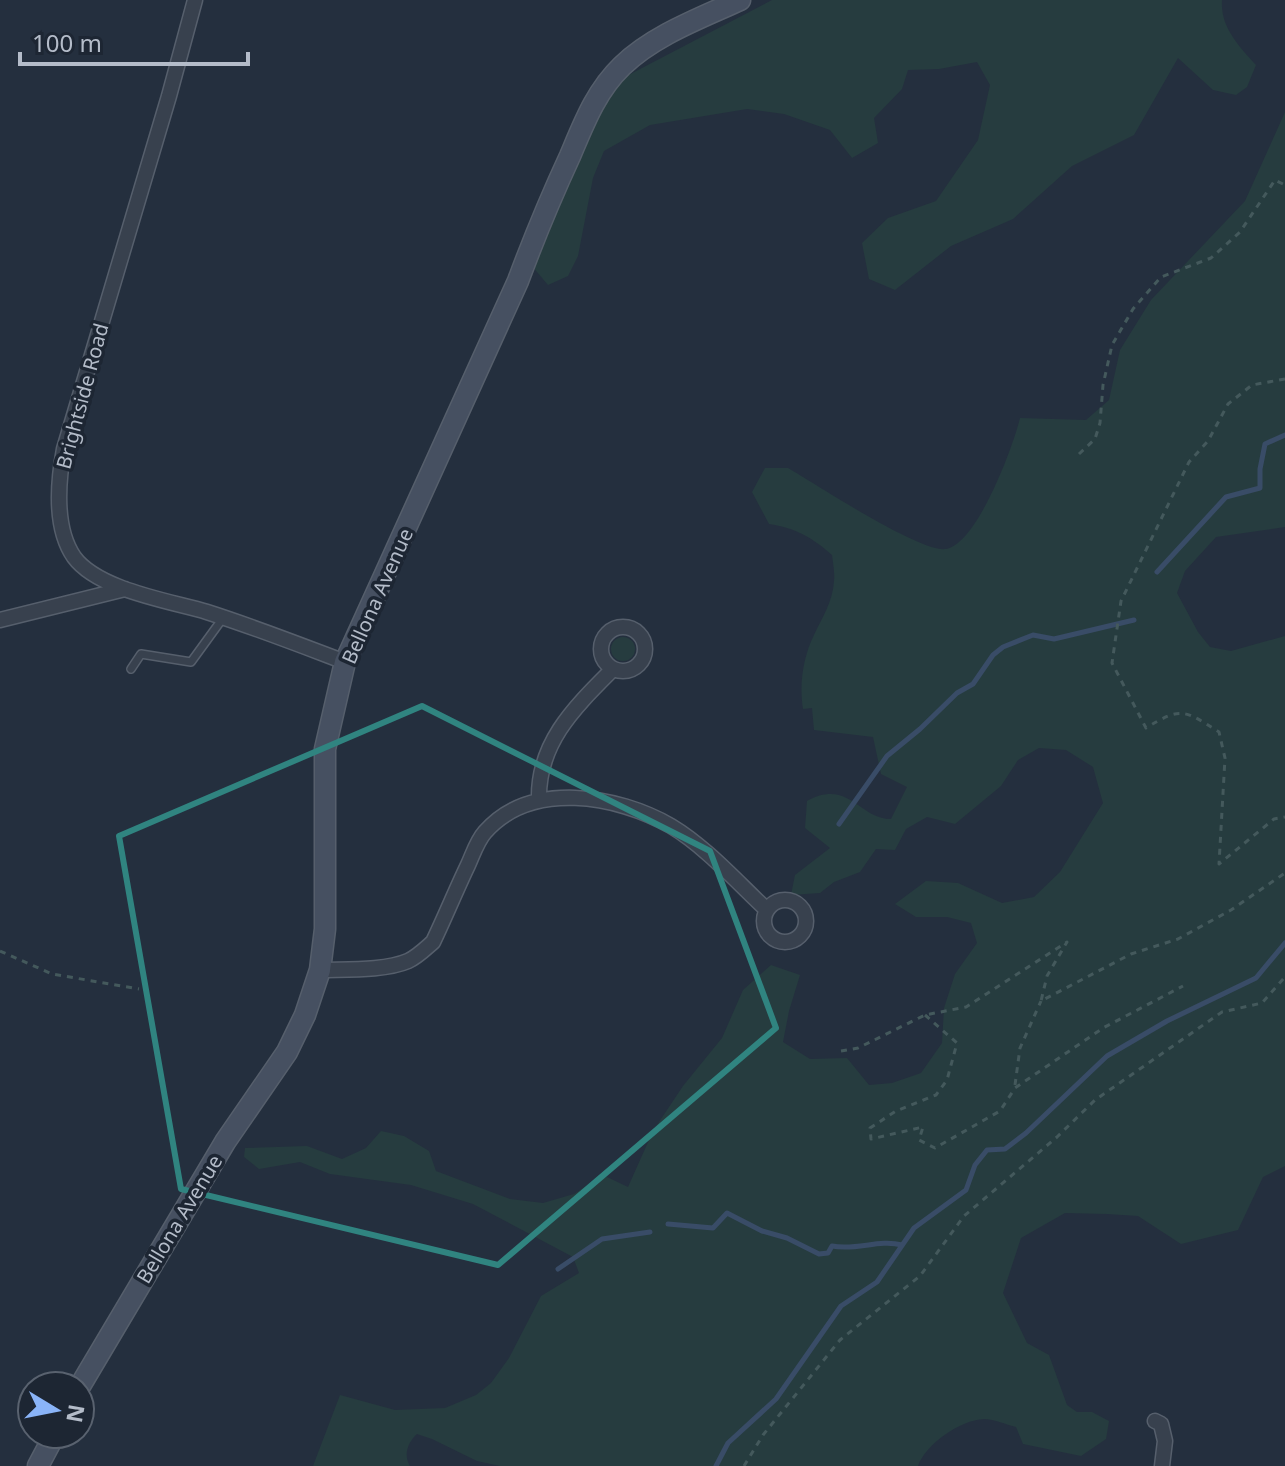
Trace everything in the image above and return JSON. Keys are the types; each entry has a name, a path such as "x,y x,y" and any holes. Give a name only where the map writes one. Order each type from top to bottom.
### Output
{"main road":[{"name":"Bellona Avenue","path":"90,1370 225,1142 287,1052 305,1015 320,970 325,929 325,749 345,662 518,281 539,224 598,94 624,64 643,50 678,29 740,0"}],"street":[{"name":"Brightside Road","path":"195,0 73,416 59,474 63,530 72,555 84,568 125,589 223,618 345,662"},
{"path":"0,620 125,589"},
{"path":"539,801 541,767 552,741 575,710 613,669"},
{"path":"320,970 389,966 406,962 421,953 433,942 483,834 513,811 552,798 616,803 648,814 674,828 767,910"},
{"path":"1155,1421 1161,1424 1164,1432 1162,1466"}],"lane":[{"path":"131,669 141,654 191,662 223,618"}],"path":[{"path":"1079,454 1095,439 1112,345 1133,309 1161,277 1211,258 1240,232 1275,180 1285,185"},
{"path":"1285,379 1252,385 1228,404 1208,441 1189,462 1121,601 1112,663 1146,728 1172,712 1184,713 1219,732 1225,770 1219,864 1274,819 1285,817"},
{"path":"1041,1001 1131,954 1178,939 1231,910 1285,873"},
{"path":"841,1051 858,1048 925,1015 966,1007 1067,942 1047,976 1041,1001 1020,1048 1015,1088"},
{"path":"0,951 52,974 139,989"},
{"path":"744,1466 763,1435 840,1340 920,1276 964,1216 1057,1137 1095,1100 1222,1012 1262,1003 1285,977"},
{"path":"925,1015 957,1043 947,1080 936,1095 896,1111 870,1128 871,1139 923,1127 919,1140 935,1148 1000,1111 1015,1088 1103,1028 1183,986"}],"highlighted area":[{"path":"422,706 710,851 776,1028 498,1265 181,1189 119,836"}],"green space":[{"path":"772,0 1222,0 1227,27 1256,65 1247,87 1236,95 1213,90 1178,58 1134,135 1072,166 1013,219 951,246 895,290 869,279 862,243 888,218 936,201 978,140 990,85 977,62 939,69 908,70 902,89 874,118 878,143 852,158 830,130 784,114 747,109 650,125 604,151 593,178 578,256 568,276 548,285 532,266 604,99 621,79"},
{"path":"1285,112 1285,527 1216,537 1185,571 1177,593 1198,632 1210,647 1231,651 1285,636 1285,1166 1263,1177 1238,1230 1181,1244 1138,1216 1065,1213 1021,1238 1003,1293 1027,1343 1049,1355 1067,1405 1077,1412 1092,1412 1109,1421 1106,1439 1081,1456 1023,1444 1016,1427 984,1419 965,1424 945,1435 928,1450 918,1466 500,1466 477,1461 417,1434 408,1449 410,1466 313,1466 340,1395 395,1410 445,1408 476,1395 491,1383 509,1358 541,1296 579,1273 573,1257 473,1204 411,1185 330,1174 300,1162 259,1169 244,1157 245,1148 307,1146 342,1159 366,1148 381,1131 404,1136 429,1151 436,1171 510,1199 543,1203 574,1194 597,1179 607,1177 628,1187 653,1131 683,1086 722,1038 743,990 771,965 800,975 783,1042 810,1059 847,1058 869,1085 892,1083 921,1073 942,1043 944,1008 955,974 977,943 971,923 947,917 916,917 895,904 926,881 958,883 1002,903 1034,897 1060,872 1103,803 1093,767 1066,750 1039,748 1018,760 1001,786 955,824 927,817 906,829 895,850 876,849 860,872 834,882 820,893 791,895 795,875 830,848 805,828 807,801 833,794 880,818 891,819 907,787 881,774 873,737 814,730 812,708 803,709 802,681 807,652 832,595 832,555 803,534 769,524 752,492 765,468 788,468 914,540 946,549 958,543 970,530 992,492 1020,418 1086,420 1109,400 1120,350 1151,300 1245,201"},
{"path":"623,637 631,641 635,649 631,657 623,661 615,657 611,649 615,641"}],"waterway":[{"path":"1157,572 1226,497 1260,488 1265,444 1285,435"},
{"path":"839,824 887,756 957,693 973,684 993,655 1003,647 1033,635 1054,639 1134,620"},
{"path":"716,1466 728,1443 776,1399 841,1306 877,1282 914,1228 966,1190 975,1165 987,1150 1005,1149 1026,1133 1107,1056 1167,1021 1256,978 1285,943"},
{"path":"668,1224 713,1228 727,1213 819,1254 828,1253 832,1246 902,1245"},
{"path":"558,1269 602,1239 650,1232"}]}
